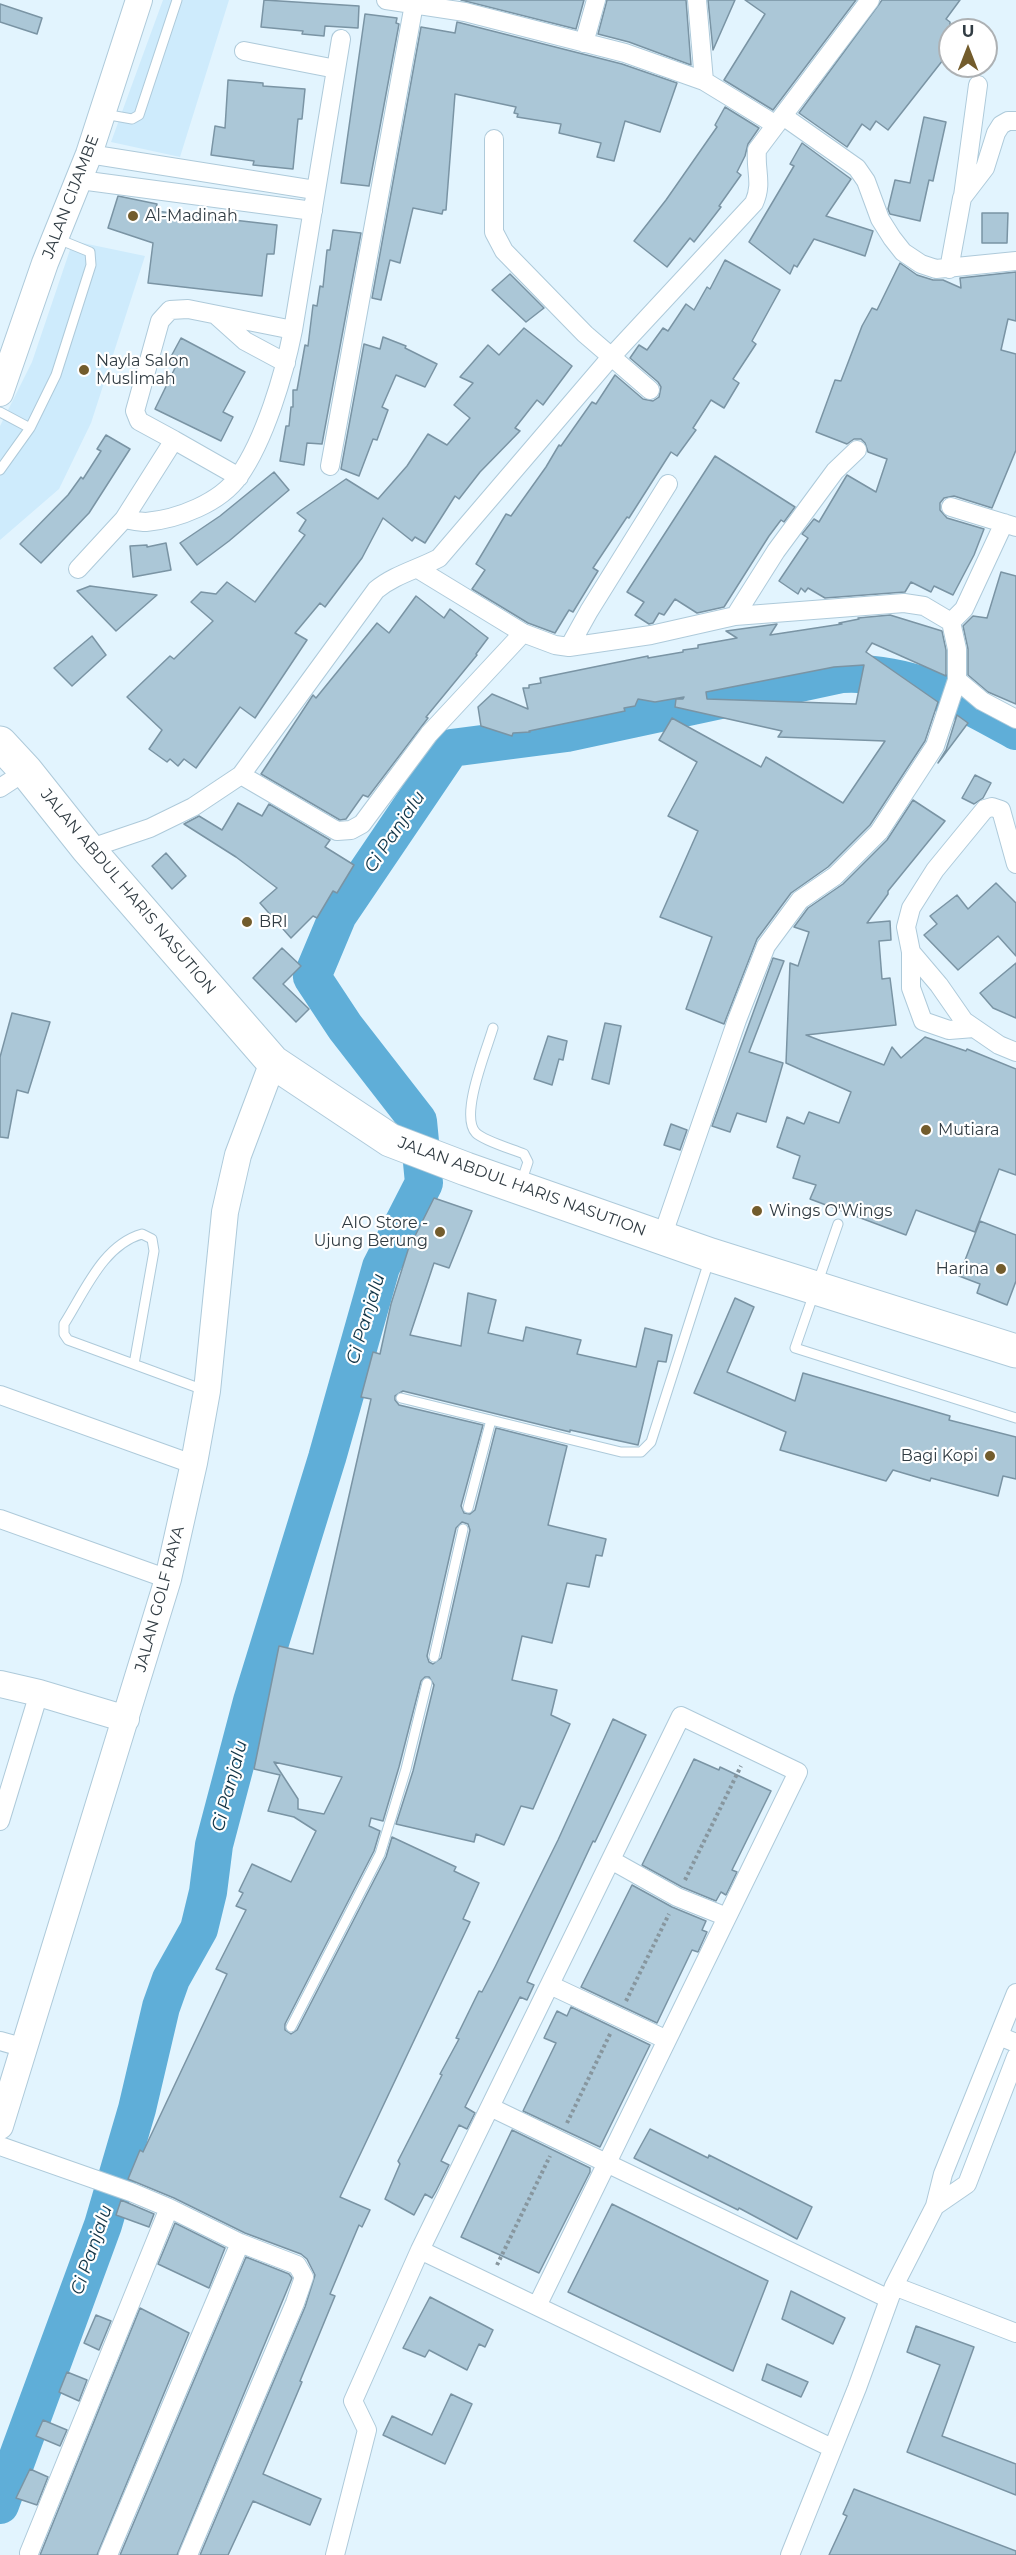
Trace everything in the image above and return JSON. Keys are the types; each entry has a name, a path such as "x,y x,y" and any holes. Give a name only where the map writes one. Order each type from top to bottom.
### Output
{"highway":[{"name":"JALAN ABDUL HARIS NASUTION","path":"0,743 13,780 88,849 273,1062 390,1140 711,1255 1016,1351"}],"street":[{"name":"JALAN CIJAMBE","path":"0,393 56,238 80,180 139,0"},
{"path":"386,0 465,12 625,53 704,81 780,121 862,174 880,219 903,252 921,264 936,270 1016,261"},
{"path":"584,43 596,0"},
{"path":"697,0 704,81"},
{"path":"88,849 150,828 193,807 241,775 376,590 389,579 418,569 439,558 611,357 754,203 760,185 756,162 758,150 870,0"},
{"path":"330,466 414,4"},
{"path":"124,519 145,522 173,516 213,501 238,477 260,437 286,363 294,330 341,39"},
{"path":"244,51 336,69"},
{"path":"949,269 963,198 978,85"},
{"path":"963,198 985,168 1000,125 1008,121 1016,121"},
{"path":"494,139 494,232 504,252 611,357 650,390"},
{"path":"89,154 315,190"},
{"path":"208,196 212,174"},
{"path":"80,180 313,211"},
{"path":"238,477 139,421 136,417 135,411 160,321 170,310 188,309 294,330"},
{"path":"216,315 245,341 286,363"},
{"path":"78,569 124,519 174,440"},
{"path":"735,616 777,551 835,471 857,450"},
{"path":"569,647 668,484"},
{"path":"951,507 1010,525 964,609 951,622"},
{"path":"418,569 523,633 555,645 569,647 651,635 735,616 904,603 924,606 951,622 957,649 956,682 935,746 879,832 835,876 800,900 766,945 737,1020 662,1237"},
{"path":"241,775 337,831 351,830 362,824 429,734 523,633"},
{"path":"956,682 982,701 1016,719"},
{"path":"974,1028 949,1030 923,1021 911,988 911,952 906,927 911,908 935,870 985,808 992,807 1001,810 1016,864"},
{"path":"911,952 939,985 963,1021 999,1045 1016,1052"},
{"name":"JALAN GOLF RAYA","path":"0,2126 168,1579 194,1463 207,1391 225,1212 238,1155 273,1062"},
{"path":"0,1395 194,1463"},
{"path":"0,1519 168,1579"},
{"path":"0,1684 126,1719"},
{"path":"0,1821 39,1693"},
{"path":"335,2555 367,2430 353,2401 420,2250 681,1716 798,1772 537,2306"},
{"path":"611,1860 677,1897 727,1917"},
{"path":"550,1985 667,2040"},
{"path":"790,2555 892,2293 935,2206 943,2174 1007,2040 1016,1993"},
{"path":"0,2041 25,2048"},
{"path":"935,2206 967,2184 1016,2057"},
{"path":"490,2107 892,2293 1016,2333"},
{"path":"0,2146 131,2192 169,2208 240,2243 297,2265 303,2277 188,2555"},
{"path":"29,2553 169,2208"},
{"path":"108,2555 240,2243"},
{"path":"420,2250 832,2448"}],"lane":[{"path":"102,113 132,119 139,115 177,0"},
{"path":"0,470 30,428 56,375 91,265 90,252 56,238"},
{"path":"0,412 30,428"},
{"path":"493,1028 473,1092 470,1109 472,1125 476,1133 524,1154 528,1159 520,1188"},
{"path":"838,1224 795,1348 1016,1418"},
{"path":"134,1364 154,1251 152,1239 142,1234 129,1238 110,1251 64,1324 64,1334 68,1340 207,1391"},
{"path":"401,1398 621,1452 641,1452 651,1442 711,1255"},
{"path":"468,1508 491,1420"},
{"path":"434,1657 463,1529"},
{"path":"291,2027 380,1854 406,1768 427,1683"}],"shaded area":[{"path":"163,0 229,0 180,157 111,142"},
{"path":"73,241 145,256 91,423 59,489 0,540 0,426 32,362"}],"building":[{"path":"264,0 359,6 358,28 325,26 324,36 302,34 303,31 261,27"},
{"path":"461,0 584,0 576,29"},
{"path":"607,0 686,0 691,65 629,42 598,34"},
{"path":"708,0 735,0 713,50"},
{"path":"745,0 856,0 773,110 724,80 765,14"},
{"path":"882,0 960,0 947,18 938,18 938,66 888,130 876,121 870,130 862,124 847,147 799,113"},
{"path":"0,4 42,18 37,34 0,22"},
{"path":"365,14 397,18 396,23 399,24 369,186 341,183"},
{"path":"457,22 622,64 677,83 660,132 625,121 614,161 597,157 601,143 559,133 561,124 517,117 518,114 514,113 516,107 455,94 446,210 443,210 442,214 413,208 400,263 390,260 381,300 372,298 421,27 455,33"},
{"path":"228,80 263,83 263,86 305,89 302,119 298,119 293,169 253,165 254,161 211,155 215,126 225,128"},
{"path":"725,107 759,128 748,144 737,172 741,175 719,206 721,207 694,242 690,238 667,267 634,241 717,127 715,125"},
{"path":"924,117 946,122 933,181 929,180 920,221 890,214 888,209 895,180 910,183"},
{"path":"802,143 851,179 826,216 873,231 865,256 814,239 797,267 794,265 790,274 749,242 794,166 790,164"},
{"path":"118,196 157,204 155,211 277,225 274,254 267,254 262,296 148,283 153,243 108,228"},
{"path":"982,213 1008,213 1007,243 982,243"},
{"path":"333,230 361,233 322,444 307,443 304,465 280,461 286,426 289,426 291,407 293,407 293,390 297,390 305,345 308,346 313,305 317,306 320,286 323,287 327,250 330,250"},
{"path":"725,260 780,290 752,341 756,344 733,379 739,383 724,408 711,400 693,428 696,430 677,456 671,452 629,518 627,517 593,568 598,571 573,612 569,610 555,633 528,623 472,589 485,570 476,564 506,514 511,516 559,445 561,446 592,402 596,404 615,375 643,399 653,401 659,397 661,387 658,382 630,358 639,345 647,350 663,328 668,331 686,304 694,310 707,287 710,289"},
{"path":"900,263 917,275 933,280 943,280 961,288 960,278 1016,272 1016,321 1008,319 1001,350 1016,354 1016,450 992,508 954,496 944,498 940,503 940,510 947,518 984,529 974,555 953,595 934,586 931,592 911,582 905,592 825,598 808,588 805,592 801,588 798,594 779,581 808,538 802,534 814,519 819,522 847,475 876,492 887,459 868,452 861,439 854,439 847,444 816,432 835,380 841,381 862,326 872,308 877,310"},
{"path":"510,274 544,308 526,322 492,290"},
{"path":"524,328 572,366 543,405 537,400 515,428 520,431 480,472 459,499 455,496 425,543 415,537 412,541 383,518 362,558 325,607 320,603 295,633 307,640 255,718 240,707 196,768 184,759 178,766 170,759 167,762 149,749 162,730 127,697 170,656 174,659 213,621 191,602 201,592 216,594 227,582 255,602 305,535 299,531 306,520 297,513 346,479 378,499 407,466 428,434 447,445 470,418 454,405 473,383 460,377 488,345 499,355"},
{"path":"383,337 406,346 405,348 437,364 425,387 396,375 382,407 388,410 377,440 373,439 359,476 341,469 364,344 380,349"},
{"path":"181,338 245,372 223,412 233,417 221,441 155,409 175,368 167,364"},
{"path":"106,435 130,449 89,513 41,563 20,544 68,495 81,477 83,479 101,451 97,449"},
{"path":"715,456 795,507 784,522 781,520 769,536 724,607 697,613 675,599 664,615 659,613 653,623 649,624 635,615 644,602 627,592"},
{"path":"274,472 289,490 197,565 180,543 220,516"},
{"path":"166,543 171,570 133,577 130,546 147,545 147,547"},
{"path":"1001,572 1016,576 1016,704 988,692 968,675 968,649 963,626 973,616 987,618"},
{"path":"90,586 157,595 116,631 77,591"},
{"path":"416,596 444,618 450,609 488,638 477,655 426,717 428,718 368,797 363,795 346,819 340,820 261,774 313,695 316,698 377,623 389,633"},
{"path":"890,615 942,631 946,650 946,676 872,643 866,652 938,702 925,741 870,825 828,867 791,893 757,939 724,1024 686,1009 712,937 660,917 698,831 668,816 697,762 659,740 672,718 761,767 766,757 843,803 885,741 778,737 782,731 675,707 676,699 684,697 655,702 638,699 635,706 624,708 625,711 530,732 513,733 512,736 481,726 478,707 492,694 528,709 523,688 541,683 540,678 648,656 648,658 683,652 683,650 698,648 698,645 737,638 726,631 777,624 770,635 842,624 839,623 858,618","holes":["864,665 856,704 707,699 706,692 834,667"]},
{"path":"92,636 106,655 72,686 54,668"},
{"path":"957,715 968,723 938,763 946,750"},
{"path":"975,775 991,783 983,798 974,804 962,798"},
{"path":"913,800 945,821 888,891 867,923 890,921 891,940 879,941 882,979 890,978 896,1025 806,1035 884,1065 892,1047 901,1058 925,1037 966,1051 967,1049 1016,1069 1016,1175 999,1169 975,1232 916,1210 906,1235 810,1199 816,1185 793,1178 800,1156 777,1147 787,1117 804,1124 809,1112 839,1123 851,1092 786,1063 790,963 798,966 809,932 794,927 808,908 843,884 887,840"},
{"path":"238,803 262,816 269,804 330,840 325,847 354,865 337,893 333,891 317,918 313,916 291,938 260,903 277,888 236,857 184,824 199,816 222,830"},
{"path":"166,853 186,876 172,889 152,866"},
{"path":"996,883 1016,903 1016,956 998,936 958,970 924,935 937,924 930,916 957,895 968,909"},
{"path":"282,948 301,966 283,984 309,1009 296,1022 253,978"},
{"path":"773,958 784,961 749,1052 783,1063 766,1122 737,1113 730,1132 712,1126"},
{"path":"1016,963 1016,1018 993,1008 980,993"},
{"path":"12,1013 50,1022 28,1093 17,1090 8,1138 0,1137 0,1057"},
{"path":"605,1023 621,1026 609,1084 592,1079"},
{"path":"548,1036 567,1041 563,1060 559,1059 552,1085 534,1079"},
{"path":"671,1124 687,1130 680,1150 664,1145"},
{"path":"434,1198 472,1211 449,1268 434,1263 410,1335 461,1346 468,1293 496,1300 488,1333 523,1341 526,1327 581,1340 577,1354 636,1367 645,1328 672,1335 666,1362 658,1361 638,1445 570,1430 570,1432 403,1391 395,1396 399,1405 483,1425 461,1506 464,1513 470,1514 475,1510 496,1428 567,1446 548,1525 606,1539 602,1556 596,1555 589,1587 567,1583 552,1643 522,1636 512,1680 557,1690 551,1715 570,1724 533,1809 521,1806 504,1845 476,1834 474,1842 396,1824 413,1771 434,1685 429,1677 421,1681 383,1821 371,1818 369,1826 380,1831 374,1851 285,2024 285,2030 291,2034 297,2030 386,1857 392,1837 456,1867 454,1871 479,1883 463,1919 470,1922 340,2197 370,2210 362,2227 359,2225 330,2294 335,2296 263,2474 321,2499 310,2525 253,2501 228,2555 200,2555 305,2307 315,2275 307,2259 301,2254 245,2233 174,2198 128,2179 140,2150 143,2152 227,1974 216,1969 246,1910 236,1906 243,1893 239,1891 252,1864 291,1882 316,1831 294,1817 268,1811 280,1775 254,1769 279,1646 313,1654 371,1399 361,1397 373,1352 380,1354 391,1304 408,1250","holes":["462,1522 468,1524 470,1530 441,1658 433,1664 429,1662 427,1656 456,1528","274,1762 342,1777 324,1814 298,1809 298,1799"]},
{"path":"980,1221 1016,1235 1016,1281 1007,1305 977,1293 980,1284 959,1276"},
{"path":"735,1298 754,1307 727,1372 795,1401 803,1373 950,1416 949,1420 1016,1437 1016,1479 1003,1476 998,1496 893,1470 886,1481 780,1450 786,1432 694,1393"},
{"path":"613,1719 646,1735 527,1982 534,1985 527,2000 520,1997 465,2107 475,2113 467,2129 459,2125 441,2161 449,2165 436,2191 432,2198 425,2194 414,2215 385,2199 400,2164 398,2161 442,2075 440,2074 459,2039 456,2038 479,1991 482,1992 558,1840"},
{"path":"694,1759 719,1770 720,1767 771,1791 732,1870 737,1872 726,1895 721,1892 716,1901 682,1887 642,1865"},
{"path":"632,1885 672,1907 706,1921 702,1930 707,1932 698,1952 692,1950 657,2023 581,1987"},
{"path":"571,2007 650,2045 600,2147 523,2111 556,2043 544,2038 557,2011 567,2016"},
{"path":"650,2129 708,2158 709,2155 812,2207 797,2239 739,2208 738,2210 634,2158"},
{"path":"512,2130 590,2168 539,2273 461,2237"},
{"path":"121,2200 154,2214 149,2227 116,2215"},
{"path":"612,2204 768,2281 733,2371 568,2292"},
{"path":"175,2223 225,2248 209,2288 158,2264"},
{"path":"246,2257 289,2274 292,2278 177,2555 120,2555"},
{"path":"791,2291 845,2318 833,2344 782,2319"},
{"path":"430,2297 493,2330 485,2347 479,2344 467,2370 429,2350 425,2357 403,2348"},
{"path":"140,2308 189,2333 97,2555 40,2555"},
{"path":"96,2315 111,2321 99,2350 84,2343"},
{"path":"916,2326 974,2347 942,2436 1016,2464 1016,2495 907,2452 940,2365 907,2352"},
{"path":"767,2364 808,2382 801,2397 762,2380"},
{"path":"67,2372 87,2380 79,2401 59,2392"},
{"path":"451,2394 472,2404 445,2464 383,2435 392,2416 432,2435"},
{"path":"43,2420 67,2430 60,2446 36,2436"},
{"path":"30,2469 48,2477 37,2505 16,2498"},
{"path":"854,2489 1016,2551 1016,2555 829,2555 847,2516 843,2514"}],"waterway":[{"name":"Ci Panjalu","path":"0,2505 103,2225 137,2109 161,2007 171,1979 199,1929 208,1892 214,1845 252,1701 327,1458 381,1267 424,1183 418,1121 345,1027 312,977 338,915 451,748 567,733 842,674 867,674 912,682 953,698 1016,731"}],"place":[{"name":"Al-Madinah","path":"133,216"},
{"name":"Nayla Salon Muslimah","path":"84,370"},
{"name":"BRI","path":"247,922"},
{"name":"Mutiara","path":"926,1130"},
{"name":"Wings O'Wings","path":"757,1211"},
{"name":"AIO Store - Ujung Berung","path":"440,1232"},
{"name":"Harina","path":"1001,1269"},
{"name":"Bagi Kopi","path":"990,1456"}]}
